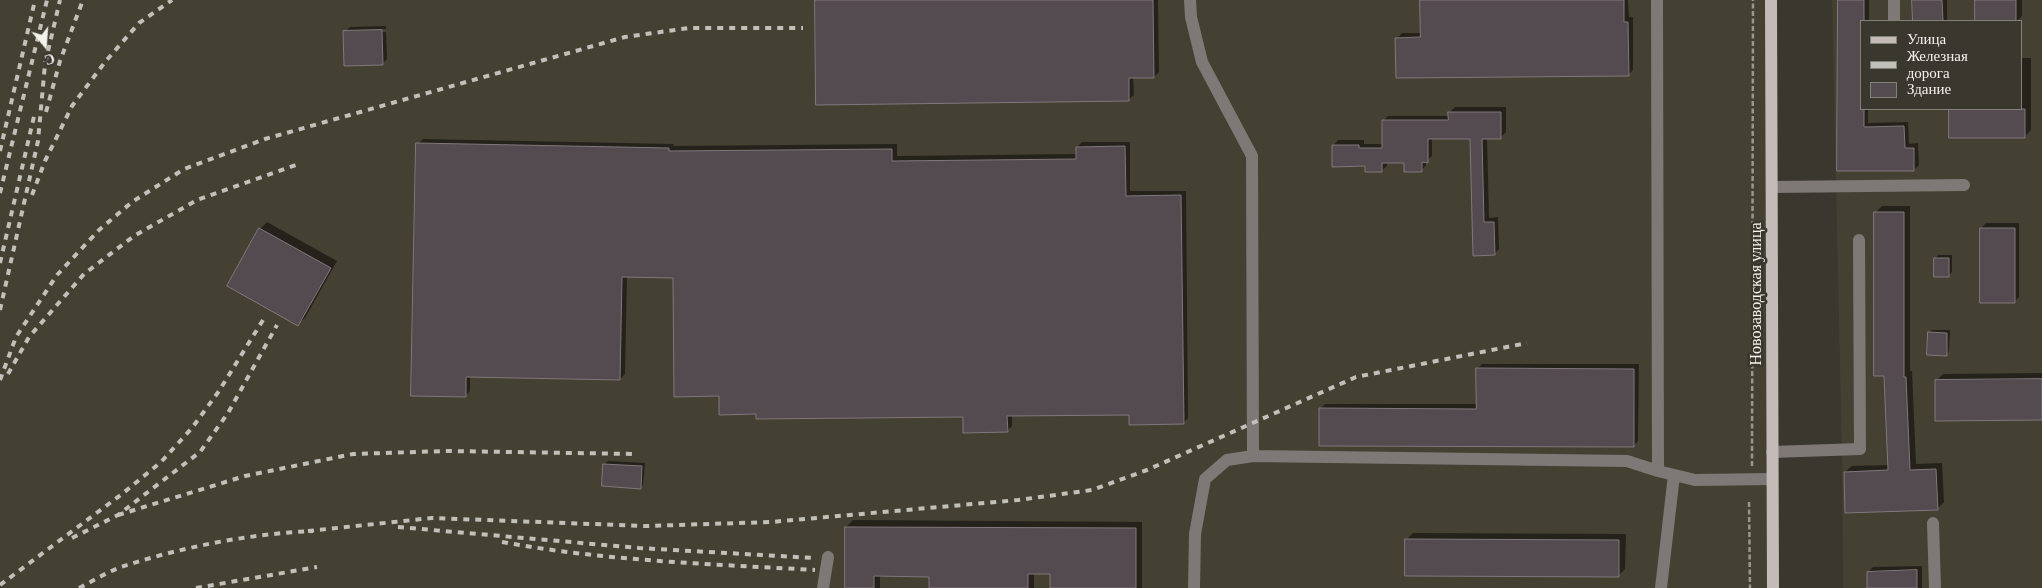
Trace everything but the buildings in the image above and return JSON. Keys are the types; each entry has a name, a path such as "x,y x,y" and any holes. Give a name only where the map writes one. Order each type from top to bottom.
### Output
{"main road":[{"name":"Новозаводская улица","path":"1771,0 1773,588"}],"lane":[{"path":"1190,0 1190,16 1202,62 1252,156 1253,456"},
{"path":"1657,0 1658,471"},
{"path":"1894,0 1894,20"},
{"path":"1772,187 1964,185"},
{"path":"1772,452 1860,449 1859,240"},
{"path":"1194,588 1195,534 1205,479 1227,460 1253,456 1627,461 1695,480 1772,479"},
{"path":"1661,588 1674,475"},
{"path":"1934,523 1935,588"},
{"path":"823,588 828,557"}],"path":[{"path":"1752,466 1753,0"},
{"path":"1749,502 1750,588 1756,587"}],"shaded area":[{"path":"0,0 1771,0 1773,588 0,588"},
{"path":"1832,0 2042,0 2042,588 1843,588"}],"railway":[{"path":"0,151 35,0"},
{"path":"0,193 47,0"},
{"path":"0,310 38,141 45,64 60,0"},
{"path":"46,112 60,61 83,0"},
{"path":"32,195 45,161 72,106 105,62 139,23 172,0"},
{"path":"0,380 16,337 57,275 99,230 132,202 184,169 265,139 625,37 689,28 803,28"},
{"path":"0,263 35,112"},
{"path":"8,374 29,337 84,274 134,236 197,200 296,165"},
{"path":"0,585 122,494 161,462 192,428 219,391 263,320"},
{"path":"72,538 118,515 200,452 228,413 277,325"},
{"path":"308,531 432,518 646,526 771,522 1018,500 1092,490 1147,470 1356,377 1527,343"},
{"path":"118,515 245,476 353,454 447,451 637,454"},
{"path":"398,527 639,548 814,558"},
{"path":"79,588 116,569 168,553 240,538 313,531"},
{"path":"502,542 619,558 815,570"},
{"path":"196,588 317,567"}]}
